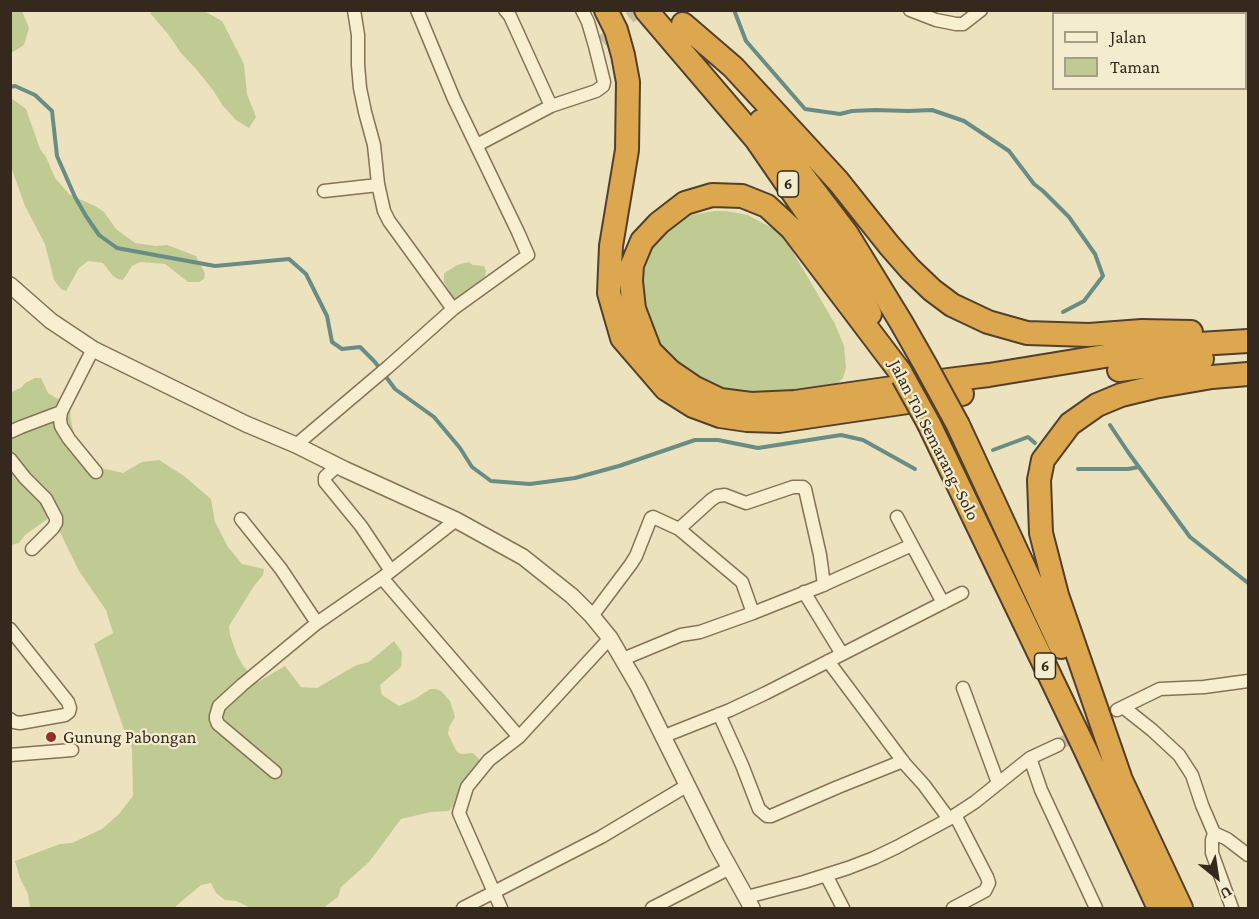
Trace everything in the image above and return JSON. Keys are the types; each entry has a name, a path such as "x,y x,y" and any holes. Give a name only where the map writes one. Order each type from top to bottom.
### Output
{"highway":[{"path":"606,10 616,30 628,82 627,150 611,246 609,293 622,338 666,389 693,406 720,416 779,421 1177,361 1248,356"},
{"name":"Jalan Tol Semarang–Solo","path":"646,10 756,139 836,255 872,317 929,424 1160,909"},
{"path":"677,17 733,68 838,182 910,269 952,305 988,322 1027,333 1089,335 1142,331 1248,331"},
{"name":"Jalan Tol Semarang–Solo","path":"677,17 847,234 926,366 958,425 1182,909"},
{"path":"902,375 792,229 767,206 742,196 712,195 685,203 659,223 642,241 632,265 634,309 651,351 670,371 695,388 720,400 751,404 795,402 989,375 1166,346 1248,341"},
{"path":"1120,777 1056,595 1041,533 1039,480 1043,460 1070,424 1097,405 1121,395 1154,387 1212,377 1248,374"}],"street":[{"path":"354,10 358,35 360,88 374,145 378,185 384,211 453,309"},
{"path":"296,445 453,309 528,255 454,99 417,10"},
{"path":"505,10 510,16 551,106"},
{"path":"477,145 551,106 596,91 603,86 599,44 582,10"},
{"path":"910,10 936,20 956,24 963,24 981,10"},
{"path":"324,191 378,185"},
{"path":"10,285 51,321 93,349 246,424 456,520 523,557 572,596 610,638 638,686 717,845 749,903 874,858 922,835 975,802 1030,758 1058,745"},
{"path":"93,349 61,412 61,426 96,472"},
{"path":"10,432 61,412"},
{"path":"11,462 46,499 56,518 53,528 32,549"},
{"path":"337,466 325,477 325,482 361,526 387,575 519,737"},
{"path":"679,529 717,496 725,495 746,503 793,487 803,487 820,555 824,585"},
{"path":"592,616 631,564 651,518 655,517 679,529 742,582 753,613"},
{"path":"897,517 943,603"},
{"path":"242,519 282,569 317,623"},
{"path":"275,772 218,724 216,719 219,706 317,623 387,575 456,520"},
{"path":"623,660 666,640 700,632 824,585 912,545"},
{"path":"804,592 842,654"},
{"path":"662,736 766,693 962,593"},
{"path":"10,629 68,702 70,708 65,715 20,723 10,719"},
{"path":"501,909 459,813 467,787 489,760 519,737 610,638"},
{"path":"828,661 903,761 952,817 987,877 989,883 985,891 953,909"},
{"path":"1232,909 1212,853 1214,833 1192,775 1179,755 1152,730 1119,709 1161,689 1204,687 1248,681"},
{"path":"963,688 998,783"},
{"path":"719,714 759,809 767,816 903,761"},
{"path":"10,755 72,750"},
{"path":"1030,758 1041,790 1096,909"},
{"path":"464,909 601,837 688,785"},
{"path":"1214,833 1227,839 1248,855"},
{"path":"652,909 730,868"},
{"path":"826,875 843,909"}],"green space":[{"path":"11,10 22,11 29,28 24,45 11,53"},
{"path":"153,11 204,11 222,21 244,64 247,94 256,117 249,128 236,120 223,106 213,90 150,13"},
{"path":"11,98 26,109 40,149 55,178 70,195 104,212 116,229 135,243 167,245 196,256 205,273 204,279 199,282 188,282 165,264 140,262 132,266 123,280 113,276 103,263 88,261 79,268 66,291 61,289 54,280 45,244 25,206 11,167"},
{"path":"715,211 748,215 779,232 786,240 835,324 844,346 846,368 839,382 829,387 777,398 703,386 663,352 635,284 646,247 681,218"},
{"path":"469,262 473,265 484,266 485,276 459,298 453,298 444,282 444,274 457,265"},
{"path":"35,378 41,378 48,393 66,401 70,408 74,434 101,468 123,473 142,462 159,460 184,476 211,499 215,522 228,547 242,564 264,569 263,575 229,626 237,655 244,667 258,682 285,666 301,687 317,688 357,665 369,662 394,641 402,652 401,667 380,685 382,695 399,706 430,689 435,689 441,691 450,701 455,717 448,734 457,752 473,753 482,762 463,795 449,811 431,812 401,819 369,862 341,887 338,897 323,908 251,908 236,901 225,900 216,893 211,883 201,885 175,908 30,908 28,894 15,861 60,844 72,843 102,829 119,814 133,796 132,748 94,644 113,633 106,610 79,571 55,522 50,517 25,535 19,543 11,545 10,393"}],"waterway":[{"path":"734,10 746,41 805,109 840,114 852,111 932,110 964,121 1009,151 1034,184 1069,217 1095,254 1103,276 1084,301 1063,312"},
{"path":"10,87 15,86 35,95 52,111 57,156 75,197 99,235 117,248 215,266 289,259 306,274 327,316 332,342 342,349 360,347 375,362 395,389 434,417 460,448 472,467 491,481 530,484 575,478 619,466 695,440 718,440 758,448 841,435 863,440 915,469"},
{"path":"1110,425 1190,537 1248,583"},
{"path":"993,450 1028,437 1035,443"},
{"path":"1078,469 1139,467"}],"tunnel":[{"path":"602,41 639,10"},
{"path":"1058,745 1115,711"}],"place":[{"name":"Gunung Pabongan","path":"51,737"}]}
